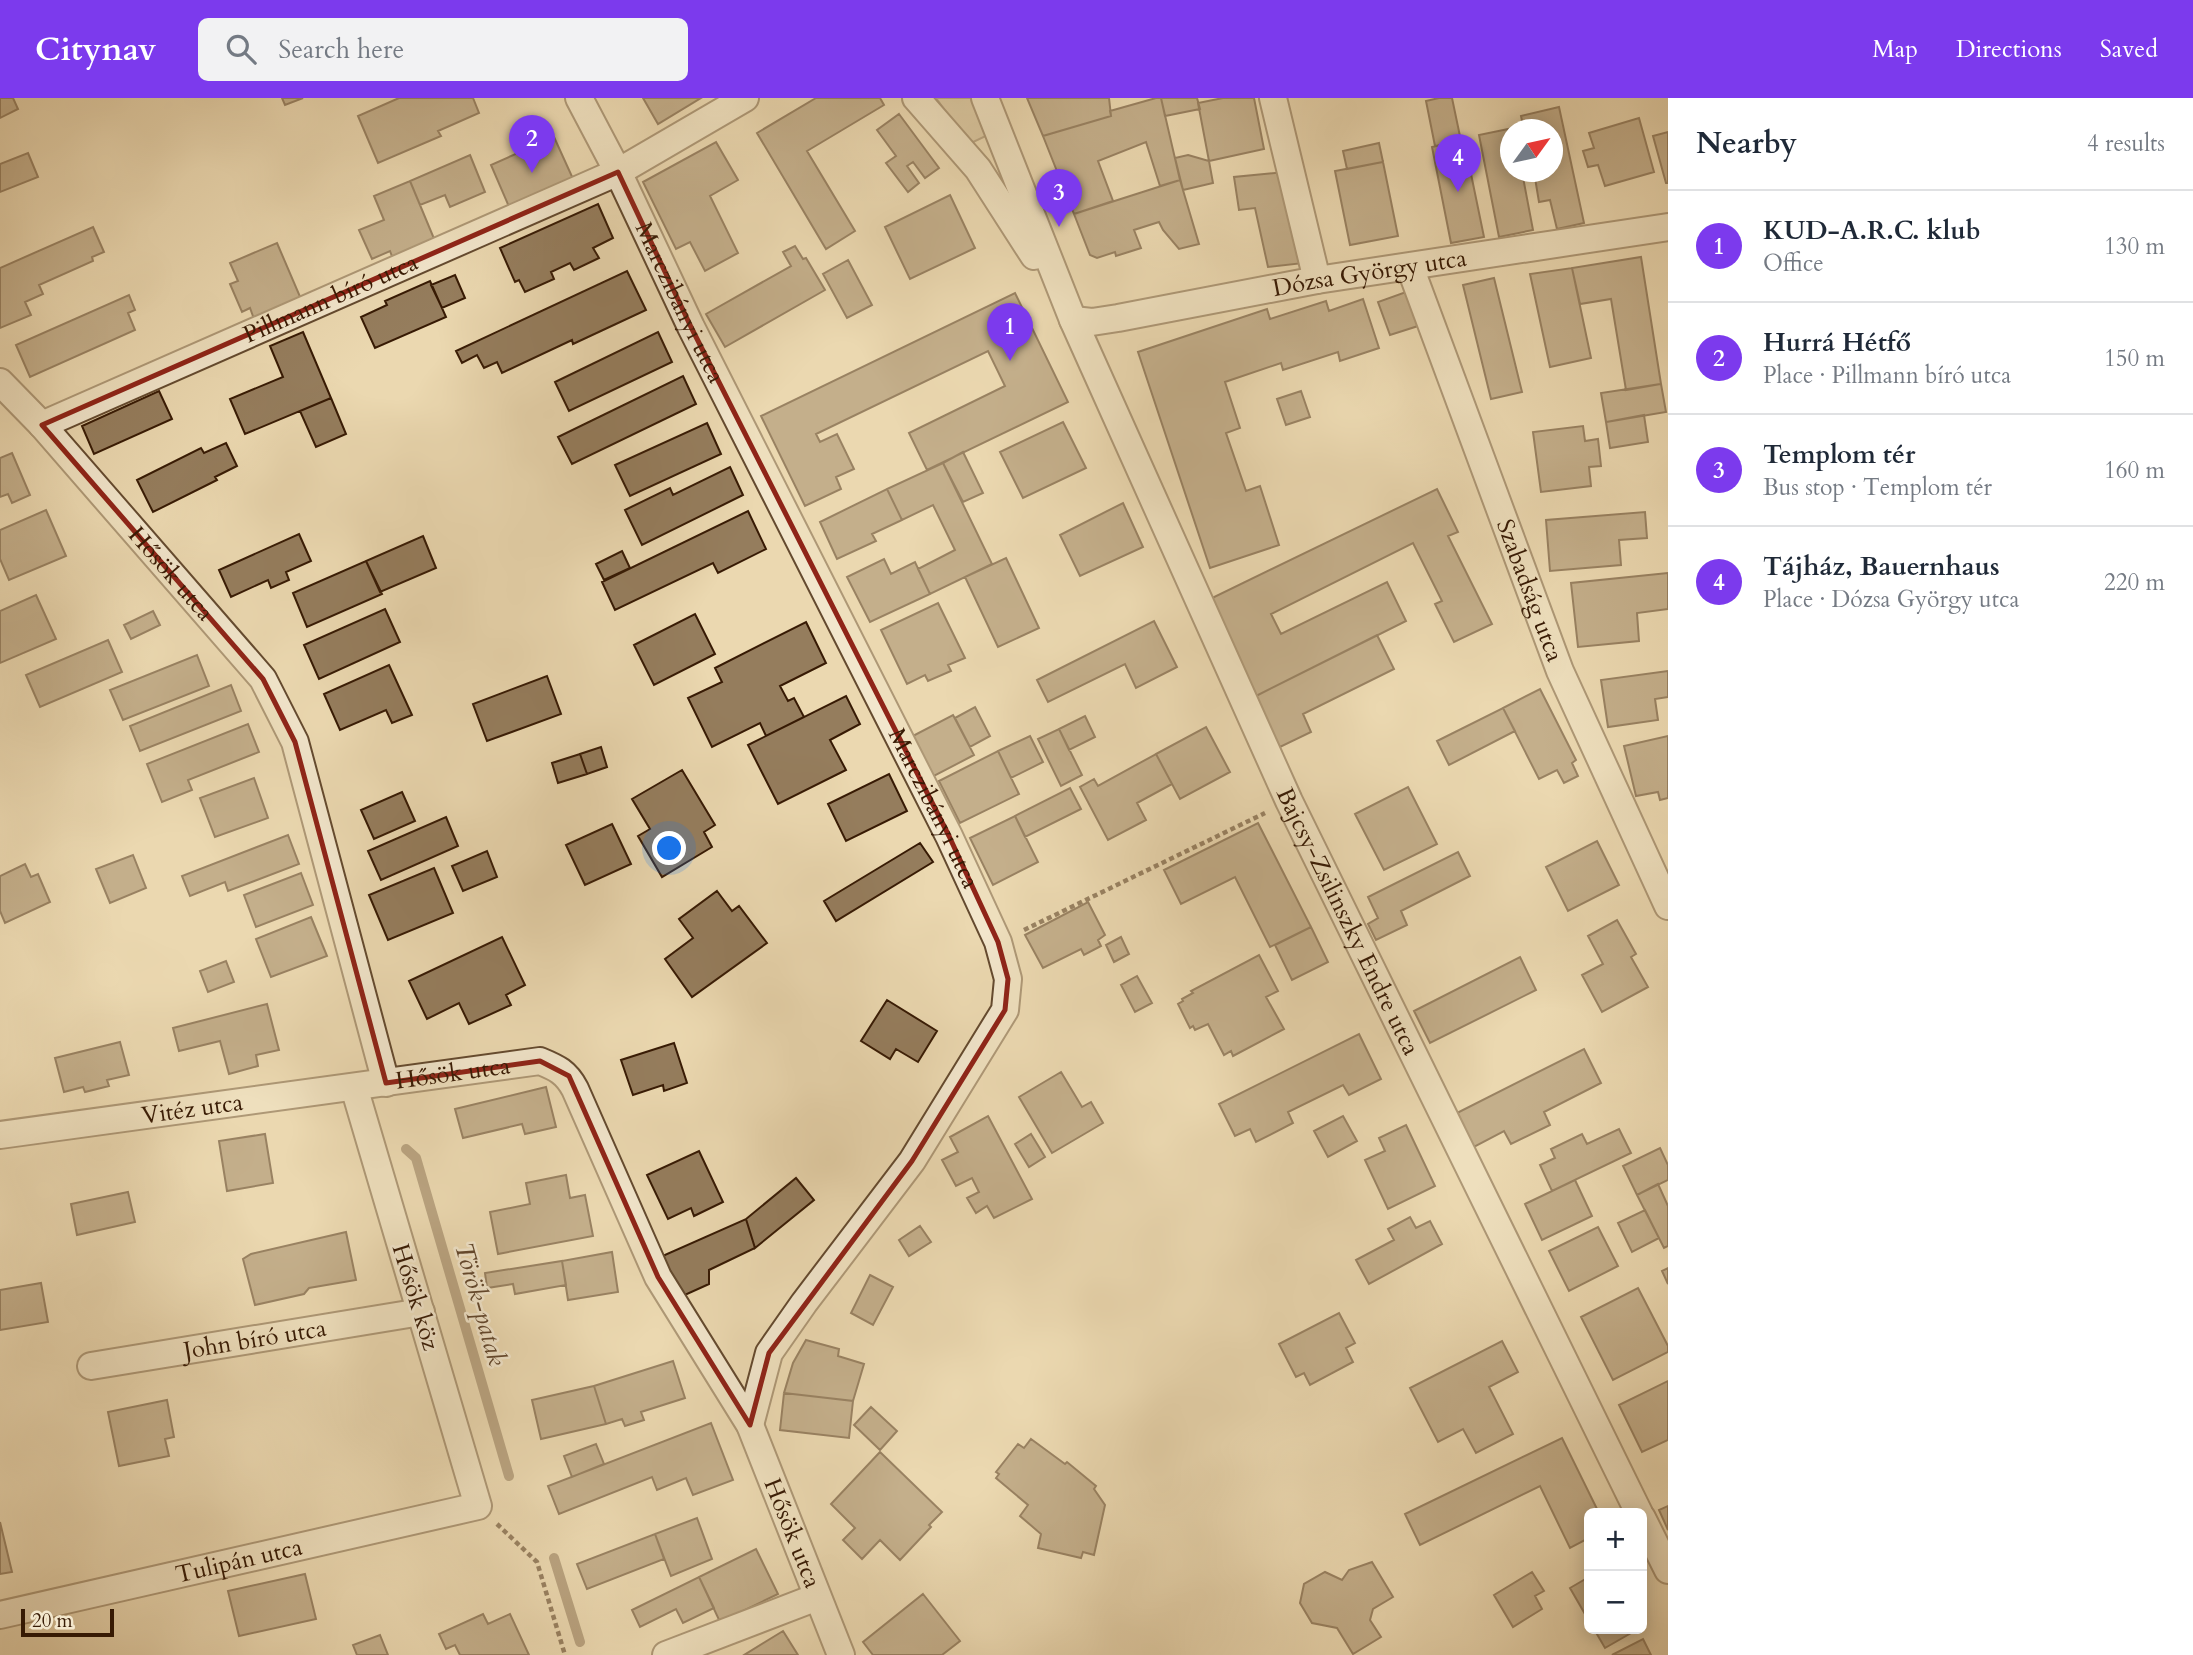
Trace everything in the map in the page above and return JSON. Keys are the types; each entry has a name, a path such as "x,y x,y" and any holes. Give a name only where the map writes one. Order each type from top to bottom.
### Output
{"street":[{"name":"Marczibányi utca","path":"579,98 618,172 691,327 949,836 998,942 1009,979 1005,1010 912,1161 768,1353 750,1425"},
{"name":"Pillmann bíró utca","path":"42,425 618,172 745,98"},
{"path":"916,98 978,169 1018,228 1073,320"},
{"path":"985,98 1073,320"},
{"path":"1273,98 1317,280"},
{"name":"Dózsa György utca","path":"1073,320 1092,322 1118,318 1317,280 1668,227"},
{"name":"Szabadság utca","path":"1410,267 1560,671 1668,906"},
{"name":"Bajcsy-Zsilinszky Endre utca","path":"1073,320 1289,801 1637,1508"},
{"name":"Hősök utca","path":"0,382 42,425 263,679 295,742 386,1083 540,1061 569,1076 658,1277 750,1425 841,1655"},
{"name":"Vitéz utca","path":"0,1135 386,1083"},
{"name":"Hősök köz","path":"354,1087 478,1506"},
{"name":"John bíró utca","path":"91,1366 421,1312"},
{"name":"Tulipán utca","path":"0,1615 478,1506"},
{"name":"Bajcsy-Zsilinszky Endre utca","path":"1647,1528 1668,1570"},
{"path":"666,1655 817,1597"}],"path":[{"path":"998,942 1289,801"},
{"path":"478,1506 537,1562 565,1655"}],"highlighted area":[{"path":"618,172 691,327 949,836 998,942 1008,979 1005,1010 912,1161 769,1353 750,1425 658,1277 569,1076 540,1061 386,1083 295,742 263,679 42,425"}],"shaded area":[{"path":"936,98 976,98 990,134 969,144"}],"building":[{"path":"0,98 13,98 18,109 0,118"},
{"path":"282,98 303,98 285,105"},
{"path":"399,98 473,98 479,113 438,131 441,136 378,163 358,116"},
{"path":"643,98 701,98 658,124"},
{"path":"816,98 880,98 884,105 807,151 855,231 826,249 757,133"},
{"path":"1027,98 1109,98 1111,116 1043,136"},
{"path":"1161,98 1180,180 1160,186 1146,142 1098,161 1113,201 1074,214 1043,136 1111,116 1110,111"},
{"path":"1161,98 1197,98 1200,109 1165,116"},
{"path":"1223,98 1254,98 1264,149 1209,161 1198,103"},
{"path":"1452,98 1461,141 1435,146 1426,101"},
{"path":"1559,107 1562,119 1522,119 1521,116"},
{"path":"899,114 939,168 925,178 913,162 907,166 919,183 908,192 886,163 896,156 877,130"},
{"path":"1639,118 1654,172 1605,186 1598,165 1588,167 1583,151 1594,148 1589,133"},
{"path":"1563,126 1584,223 1557,229 1550,200 1539,202 1536,182 1563,182"},
{"path":"1500,131 1500,182 1524,182 1533,230 1499,237 1479,135"},
{"path":"1668,132 1668,183 1666,183 1653,136"},
{"path":"554,137 574,181 510,209 491,165"},
{"path":"1464,140 1484,237 1451,243 1432,147"},
{"path":"716,142 738,180 710,196 738,253 705,271 690,242 676,249 643,182"},
{"path":"1379,143 1383,162 1347,169 1343,151"},
{"path":"28,153 38,177 0,192 0,164"},
{"path":"470,155 485,192 450,207 445,195 420,205 410,181"},
{"path":"1188,155 1209,161 1213,183 1183,190 1175,158"},
{"path":"1383,162 1398,236 1350,245 1335,171"},
{"path":"1285,172 1304,263 1268,267 1255,208 1239,210 1234,177"},
{"path":"1180,180 1199,244 1179,249 1159,222 1134,230 1141,248 1116,256 1115,252 1097,258 1090,255 1074,214"},
{"path":"410,181 435,241 393,259 390,251 372,259 359,230 384,220 374,196"},
{"path":"950,195 975,248 910,279 885,227"},
{"path":"598,204 613,238 593,248 599,258 574,270 570,263 551,272 554,279 525,292 519,280 515,282 500,248"},
{"path":"93,227 104,252 92,257 93,261 39,285 43,294 25,302 31,315 0,328 0,268"},
{"path":"277,243 301,299 254,319 250,308 242,312 230,284 238,281 230,263"},
{"path":"795,246 803,259 806,258 825,290 725,347 706,314 791,266 783,252"},
{"path":"1641,257 1661,384 1626,390 1611,299 1580,304 1572,268"},
{"path":"848,260 872,305 847,318 823,274"},
{"path":"1572,268 1591,358 1550,367 1530,274"},
{"path":"627,271 646,310 573,344 572,340 502,373 497,362 484,368 477,355 462,363 456,351"},
{"path":"455,275 465,298 442,308 431,285"},
{"path":"1494,278 1522,392 1491,399 1463,285"},
{"path":"430,281 446,317 375,348 361,317 387,305 385,301"},
{"path":"1406,292 1418,326 1390,335 1378,302"},
{"path":"1015,293 1068,402 927,470 909,433 1005,386 988,351 816,434 820,442 837,434 854,469 836,477 841,489 805,506 761,416"},
{"path":"129,295 135,310 128,313 135,330 30,377 16,345"},
{"path":"1363,299 1379,348 1340,361 1338,352 1283,370 1281,363 1225,382 1240,428 1226,433 1246,491 1260,486 1279,545 1210,568 1138,352 1267,309 1270,319 1326,301 1329,311"},
{"path":"303,332 331,398 245,434 230,399 283,377 270,346"},
{"path":"658,332 672,362 569,411 555,382"},
{"path":"683,376 696,404 572,464 558,437"},
{"path":"1661,384 1666,412 1606,422 1601,393"},
{"path":"159,391 172,419 94,454 82,426"},
{"path":"1301,391 1310,417 1286,425 1277,399"},
{"path":"331,398 346,434 316,447 300,411"},
{"path":"1644,415 1648,442 1610,448 1606,422"},
{"path":"1063,422 1086,468 1023,498 1000,452"},
{"path":"707,423 721,454 630,496 615,465"},
{"path":"1583,426 1585,441 1598,439 1601,466 1589,467 1591,486 1541,492 1533,432"},
{"path":"226,443 237,466 215,477 217,480 153,512 137,480 201,448 204,453"},
{"path":"963,452 983,493 963,502 943,463"},
{"path":"12,453 30,495 12,503 8,494 0,497 0,458"},
{"path":"943,463 992,564 930,594 918,569 955,550 933,505 902,520 887,489"},
{"path":"730,467 743,495 642,545 625,510 670,488 673,495"},
{"path":"887,489 902,520 872,534 876,541 837,559 820,522"},
{"path":"1437,489 1458,532 1448,536 1492,624 1454,642 1435,604 1442,601 1413,543 1271,614 1281,634 1387,582 1406,621 1252,698 1208,600"},
{"path":"1123,503 1143,547 1080,576 1060,535"},
{"path":"46,510 66,556 9,580 0,559 0,530"},
{"path":"748,511 766,549 718,573 713,563 615,610 602,582"},
{"path":"1645,512 1647,538 1619,540 1621,565 1550,571 1546,520"},
{"path":"299,534 311,561 286,572 289,580 271,588 268,580 231,597 219,570"},
{"path":"423,536 436,568 380,592 366,561"},
{"path":"622,551 630,568 604,580 596,564"},
{"path":"1006,558 1039,628 998,647 965,577"},
{"path":"884,559 891,574 915,562 930,594 870,622 847,577"},
{"path":"366,561 382,594 307,627 293,593"},
{"path":"1668,573 1668,609 1637,613 1639,641 1578,647 1571,583"},
{"path":"36,595 56,639 0,663 0,611"},
{"path":"938,603 965,658 948,665 951,671 928,681 925,675 907,684 881,630"},
{"path":"385,609 400,642 319,679 304,645"},
{"path":"153,611 160,625 131,639 124,625"},
{"path":"695,614 715,654 654,685 634,645"},
{"path":"1154,621 1177,667 1136,688 1125,664 1048,702 1037,680"},
{"path":"806,622 826,663 780,686 788,701 794,698 804,717 766,736 760,723 712,747 688,698 722,682 715,668"},
{"path":"1377,635 1394,669 1303,714 1311,732 1280,747 1252,698"},
{"path":"108,640 122,672 40,707 26,675"},
{"path":"197,655 209,686 123,720 110,690"},
{"path":"389,665 412,715 392,723 386,710 340,730 324,694"},
{"path":"1668,671 1668,697 1655,699 1658,720 1608,727 1601,680"},
{"path":"547,676 561,714 487,741 473,704"},
{"path":"231,685 241,711 140,751 130,726"},
{"path":"1540,689 1576,760 1572,763 1578,776 1564,783 1557,770 1539,779 1503,708"},
{"path":"846,696 860,724 830,740 846,770 778,804 748,745"},
{"path":"975,707 990,736 970,747 955,718"},
{"path":"1503,708 1515,731 1449,765 1437,741"},
{"path":"953,715 974,755 930,778 909,738"},
{"path":"1085,716 1095,737 1069,750 1059,729"},
{"path":"248,724 259,752 188,780 192,790 162,802 147,764"},
{"path":"1206,727 1230,772 1180,799 1156,754"},
{"path":"1059,729 1082,775 1061,786 1038,739"},
{"path":"1030,736 1043,762 1011,778 998,751"},
{"path":"1668,736 1668,798 1660,800 1658,792 1636,796 1624,746"},
{"path":"601,747 607,767 587,774 580,754"},
{"path":"998,751 1019,794 960,823 939,781"},
{"path":"580,754 587,774 558,783 552,763"},
{"path":"1156,754 1172,784 1137,803 1146,820 1108,840 1080,787 1094,779 1098,786"},
{"path":"682,770 715,825 704,832 712,847 662,877 638,836 650,829 632,799"},
{"path":"889,774 907,811 846,841 828,804"},
{"path":"254,778 268,818 215,837 200,798"},
{"path":"1408,787 1437,844 1384,870 1355,814"},
{"path":"1070,788 1081,809 1025,837 1015,816"},
{"path":"402,792 415,821 374,839 361,810"},
{"path":"1015,816 1038,862 993,885 970,838"},
{"path":"446,817 458,846 381,880 368,851"},
{"path":"1258,823 1311,927 1270,947 1235,877 1181,904 1164,870"},
{"path":"612,824 631,864 585,885 566,845"},
{"path":"288,835 299,864 228,891 225,882 190,896 182,876"},
{"path":"1597,841 1619,885 1568,911 1546,867"},
{"path":"920,843 933,862 836,921 824,901"},
{"path":"487,851 497,877 463,891 452,866"},
{"path":"1458,852 1470,876 1401,911 1407,925 1376,940 1368,924 1378,918 1368,897"},
{"path":"133,855 146,888 110,903 96,869"},
{"path":"25,864 31,877 38,874 50,902 5,923 0,911 0,876"},
{"path":"434,868 453,913 388,940 369,895"},
{"path":"301,873 313,905 256,927 244,895"},
{"path":"717,891 732,911 739,906 767,943 692,997 665,959 693,938 679,919"},
{"path":"1088,902 1105,935 1098,940 1101,946 1084,955 1081,949 1043,968 1025,935"},
{"path":"311,917 327,956 271,977 256,939"},
{"path":"1617,920 1636,954 1631,957 1648,987 1602,1012 1582,975 1603,964 1588,936"},
{"path":"1311,927 1328,962 1292,980 1275,945"},
{"path":"502,937 525,985 506,995 511,1005 469,1024 459,1003 427,1019 409,981"},
{"path":"1121,937 1129,954 1114,962 1106,945"},
{"path":"1259,955 1278,991 1266,997 1284,1029 1233,1056 1231,1051 1224,1055 1208,1024 1195,1030 1193,1026 1190,1028 1178,1004 1193,993 1191,991"},
{"path":"1520,957 1536,990 1430,1043 1414,1011"},
{"path":"226,961 234,982 208,992 200,971"},
{"path":"1137,976 1152,1003 1135,1012 1121,985"},
{"path":"887,1000 937,1031 918,1062 896,1049 890,1059 861,1041"},
{"path":"267,1004 279,1050 256,1055 258,1066 229,1074 220,1041 179,1051 173,1028"},
{"path":"1359,1034 1381,1079 1349,1095 1343,1085 1288,1112 1293,1123 1256,1142 1250,1129 1235,1136 1219,1104"},
{"path":"120,1042 129,1075 107,1080 109,1086 85,1092 83,1087 64,1092 55,1058"},
{"path":"674,1043 687,1083 664,1091 663,1085 633,1095 621,1060"},
{"path":"1584,1049 1601,1083 1544,1112 1550,1125 1511,1144 1504,1131 1472,1148 1455,1114"},
{"path":"1061,1072 1082,1107 1091,1102 1103,1123 1052,1153 1019,1097"},
{"path":"546,1087 556,1127 525,1134 522,1124 463,1138 455,1109"},
{"path":"988,1116 1032,1199 994,1218 987,1206 976,1213 967,1198 979,1192 972,1178 956,1186 942,1160 958,1152 950,1137"},
{"path":"1343,1116 1357,1141 1328,1157 1314,1131"},
{"path":"1406,1125 1435,1186 1388,1209 1365,1160 1385,1151 1379,1138"},
{"path":"1619,1129 1631,1153 1552,1191 1540,1165 1555,1158 1551,1149 1582,1134 1587,1144"},
{"path":"265,1134 273,1183 227,1191 219,1141"},
{"path":"1031,1134 1045,1157 1029,1167 1015,1144"},
{"path":"1660,1148 1668,1165 1668,1180 1637,1195 1623,1166"},
{"path":"699,1151 723,1202 694,1216 691,1208 668,1219 647,1175"},
{"path":"566,1175 570,1198 585,1195 593,1236 498,1254 490,1212 530,1204 526,1183"},
{"path":"796,1178 814,1200 755,1248 746,1219"},
{"path":"1575,1180 1592,1216 1542,1240 1525,1204"},
{"path":"1658,1184 1668,1206 1668,1246 1664,1248 1637,1195"},
{"path":"128,1192 135,1222 77,1235 71,1204"},
{"path":"1645,1210 1659,1238 1632,1252 1618,1223"},
{"path":"1410,1217 1416,1228 1430,1221 1442,1244 1369,1284 1356,1260 1394,1240 1388,1229"},
{"path":"746,1219 755,1248 709,1270 709,1284 676,1299 658,1258"},
{"path":"920,1226 931,1242 909,1256 899,1240"},
{"path":"1598,1227 1618,1266 1569,1291 1549,1251"},
{"path":"346,1232 356,1280 309,1288 304,1294 255,1305 243,1259 251,1254"},
{"path":"612,1252 618,1292 568,1300 562,1261"},
{"path":"562,1261 566,1285 515,1294 513,1284 487,1288 485,1273"},
{"path":"1668,1268 1668,1284 1662,1271"},
{"path":"870,1275 893,1287 873,1325 851,1313"},
{"path":"41,1283 48,1322 0,1330 0,1290"},
{"path":"1638,1288 1668,1346 1668,1352 1613,1380 1581,1317"},
{"path":"1339,1313 1355,1343 1346,1348 1353,1362 1310,1385 1304,1373 1296,1377 1279,1344"},
{"path":"806,1340 839,1349 838,1356 864,1364 853,1401 784,1393 793,1363"},
{"path":"1502,1341 1518,1372 1489,1387 1513,1434 1476,1453 1463,1429 1438,1442 1410,1388"},
{"path":"673,1361 685,1398 641,1412 644,1420 625,1426 622,1419 606,1424 594,1386"},
{"path":"1668,1381 1668,1440 1642,1452 1619,1405"},
{"path":"594,1386 606,1424 541,1439 532,1400"},
{"path":"784,1393 853,1401 849,1438 780,1430"},
{"path":"167,1400 174,1437 165,1439 169,1456 119,1466 108,1412"},
{"path":"871,1407 897,1431 880,1450 854,1425"},
{"path":"711,1423 733,1480 693,1495 686,1478 657,1490 652,1477 559,1514 548,1486"},
{"path":"1562,1438 1597,1508 1584,1508 1584,1541 1570,1548 1540,1486 1420,1545 1405,1514"},
{"path":"1031,1439 1065,1464 1067,1462 1096,1486 1094,1489 1105,1505 1094,1555 1083,1552 1081,1558 1038,1548 1041,1534 1020,1516 1028,1505 996,1478 999,1474 996,1472 1018,1444 1024,1448"},
{"path":"596,1444 604,1464 572,1477 564,1456"},
{"path":"880,1452 942,1512 900,1560 880,1540 862,1559 843,1540 855,1528 831,1504"},
{"path":"1668,1506 1668,1530 1659,1510"},
{"path":"697,1518 712,1559 671,1576 655,1534"},
{"path":"0,1522 12,1572 0,1574"},
{"path":"655,1534 664,1559 587,1589 577,1564"},
{"path":"756,1549 778,1594 720,1622 699,1577"},
{"path":"1372,1562 1393,1597 1373,1609 1370,1620 1381,1637 1353,1654 1337,1628 1312,1623 1300,1603 1304,1584 1325,1572 1342,1580 1349,1570"},
{"path":"1532,1572 1544,1591 1535,1596 1542,1609 1513,1627 1494,1595"},
{"path":"305,1574 316,1619 239,1636 228,1591"},
{"path":"699,1577 714,1608 683,1623 676,1609 640,1627 632,1610"},
{"path":"1584,1580 1584,1612 1570,1588"},
{"path":"923,1594 960,1641 942,1655 873,1655 863,1642"},
{"path":"483,1614 488,1624 510,1614 529,1655 460,1655 455,1645 446,1649 439,1634"},
{"path":"783,1631 798,1655 744,1655"},
{"path":"1597,1634 1629,1634 1605,1648"},
{"path":"380,1635 388,1655 357,1655 353,1645"},
{"path":"1643,1639 1651,1655 1612,1655"}],"waterway":[{"name":"Török-patak","path":"406,1149 416,1158 509,1476"},
{"name":"Török-patak","path":"554,1558 580,1642"}],"place":[{"name":"Hurrá Hétfő","path":"532,173"},
{"name":"Tájház, Bauernhaus","path":"1458,192"},
{"name":"Templom tér","path":"1059,227"},
{"name":"KUD-A.R.C. klub","path":"1010,361"}]}
